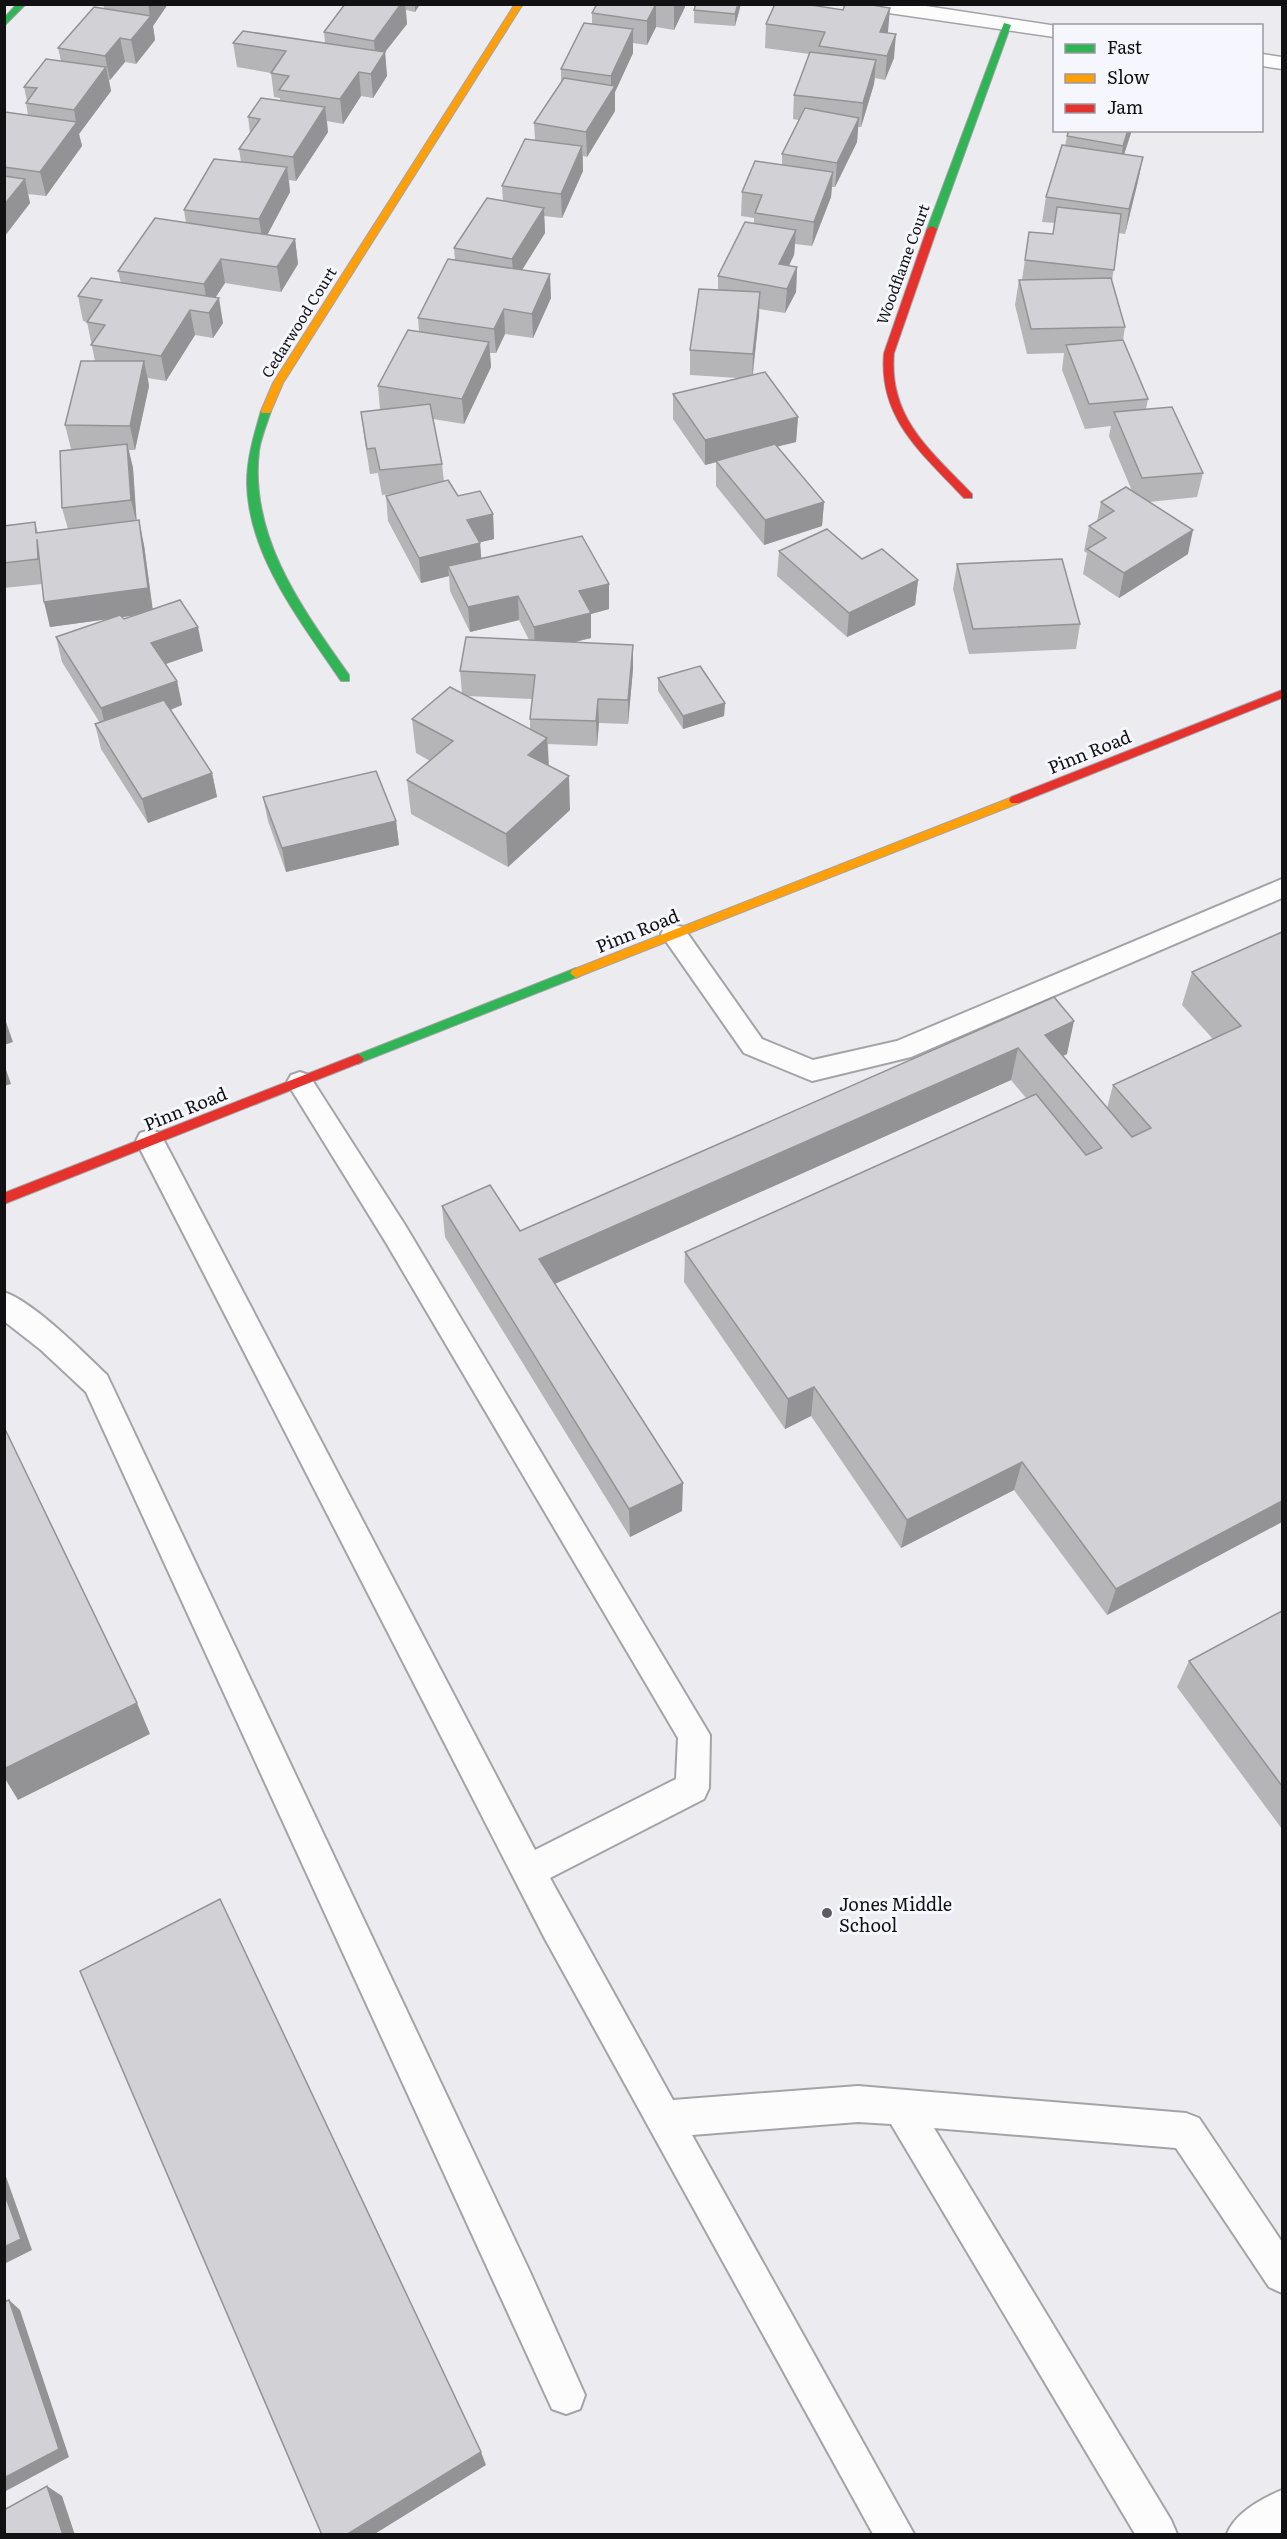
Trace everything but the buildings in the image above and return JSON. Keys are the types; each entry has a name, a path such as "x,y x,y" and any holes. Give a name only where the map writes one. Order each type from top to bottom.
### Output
{"street":[{"path":"4,24 22,4"},
{"name":"Cedarwood Court","path":"345,678 290,595 265,550 255,521 250,493 250,464 255,436 264,409 278,383 519,4"},
{"path":"868,4 1053,31"},
{"name":"Woodflame Court","path":"968,496 901,420 889,394 886,368 897,324 1007,25"},
{"path":"1263,60 1282,63"},
{"name":"Pinn Road","path":"4,1198 1282,694"}],"lane":[{"path":"674,934 753,1046 812,1071 902,1050 1282,888"},
{"path":"300,1082 394,1233 694,1735 692,1788 528,1871"},
{"path":"150,1141 528,1871 894,2535"},
{"path":"4,1305 51,1341 97,1384 517,2285 566,2395"},
{"path":"663,2119 858,2104 1186,2131 1282,2274"},
{"path":"901,2107 1157,2535"},
{"path":"1247,2535 1282,2510"}],"traffic: fast":[{"path":"4,24 22,4"},
{"path":"932,229 1007,25"},
{"path":"266,411 255,448 252,484 257,519 268,552 284,585 345,678"},
{"path":"358,1059 576,973"}],"traffic: slow":[{"path":"266,411 278,383 519,4"},
{"path":"576,973 1015,800"}],"traffic: jam":[{"path":"932,229 889,353 887,374 891,394 910,432 968,496"},
{"path":"1015,800 1282,694"},
{"path":"4,1199 358,1059"}],"place":[{"name":"Jones Middle School","path":"827,1913"}]}
